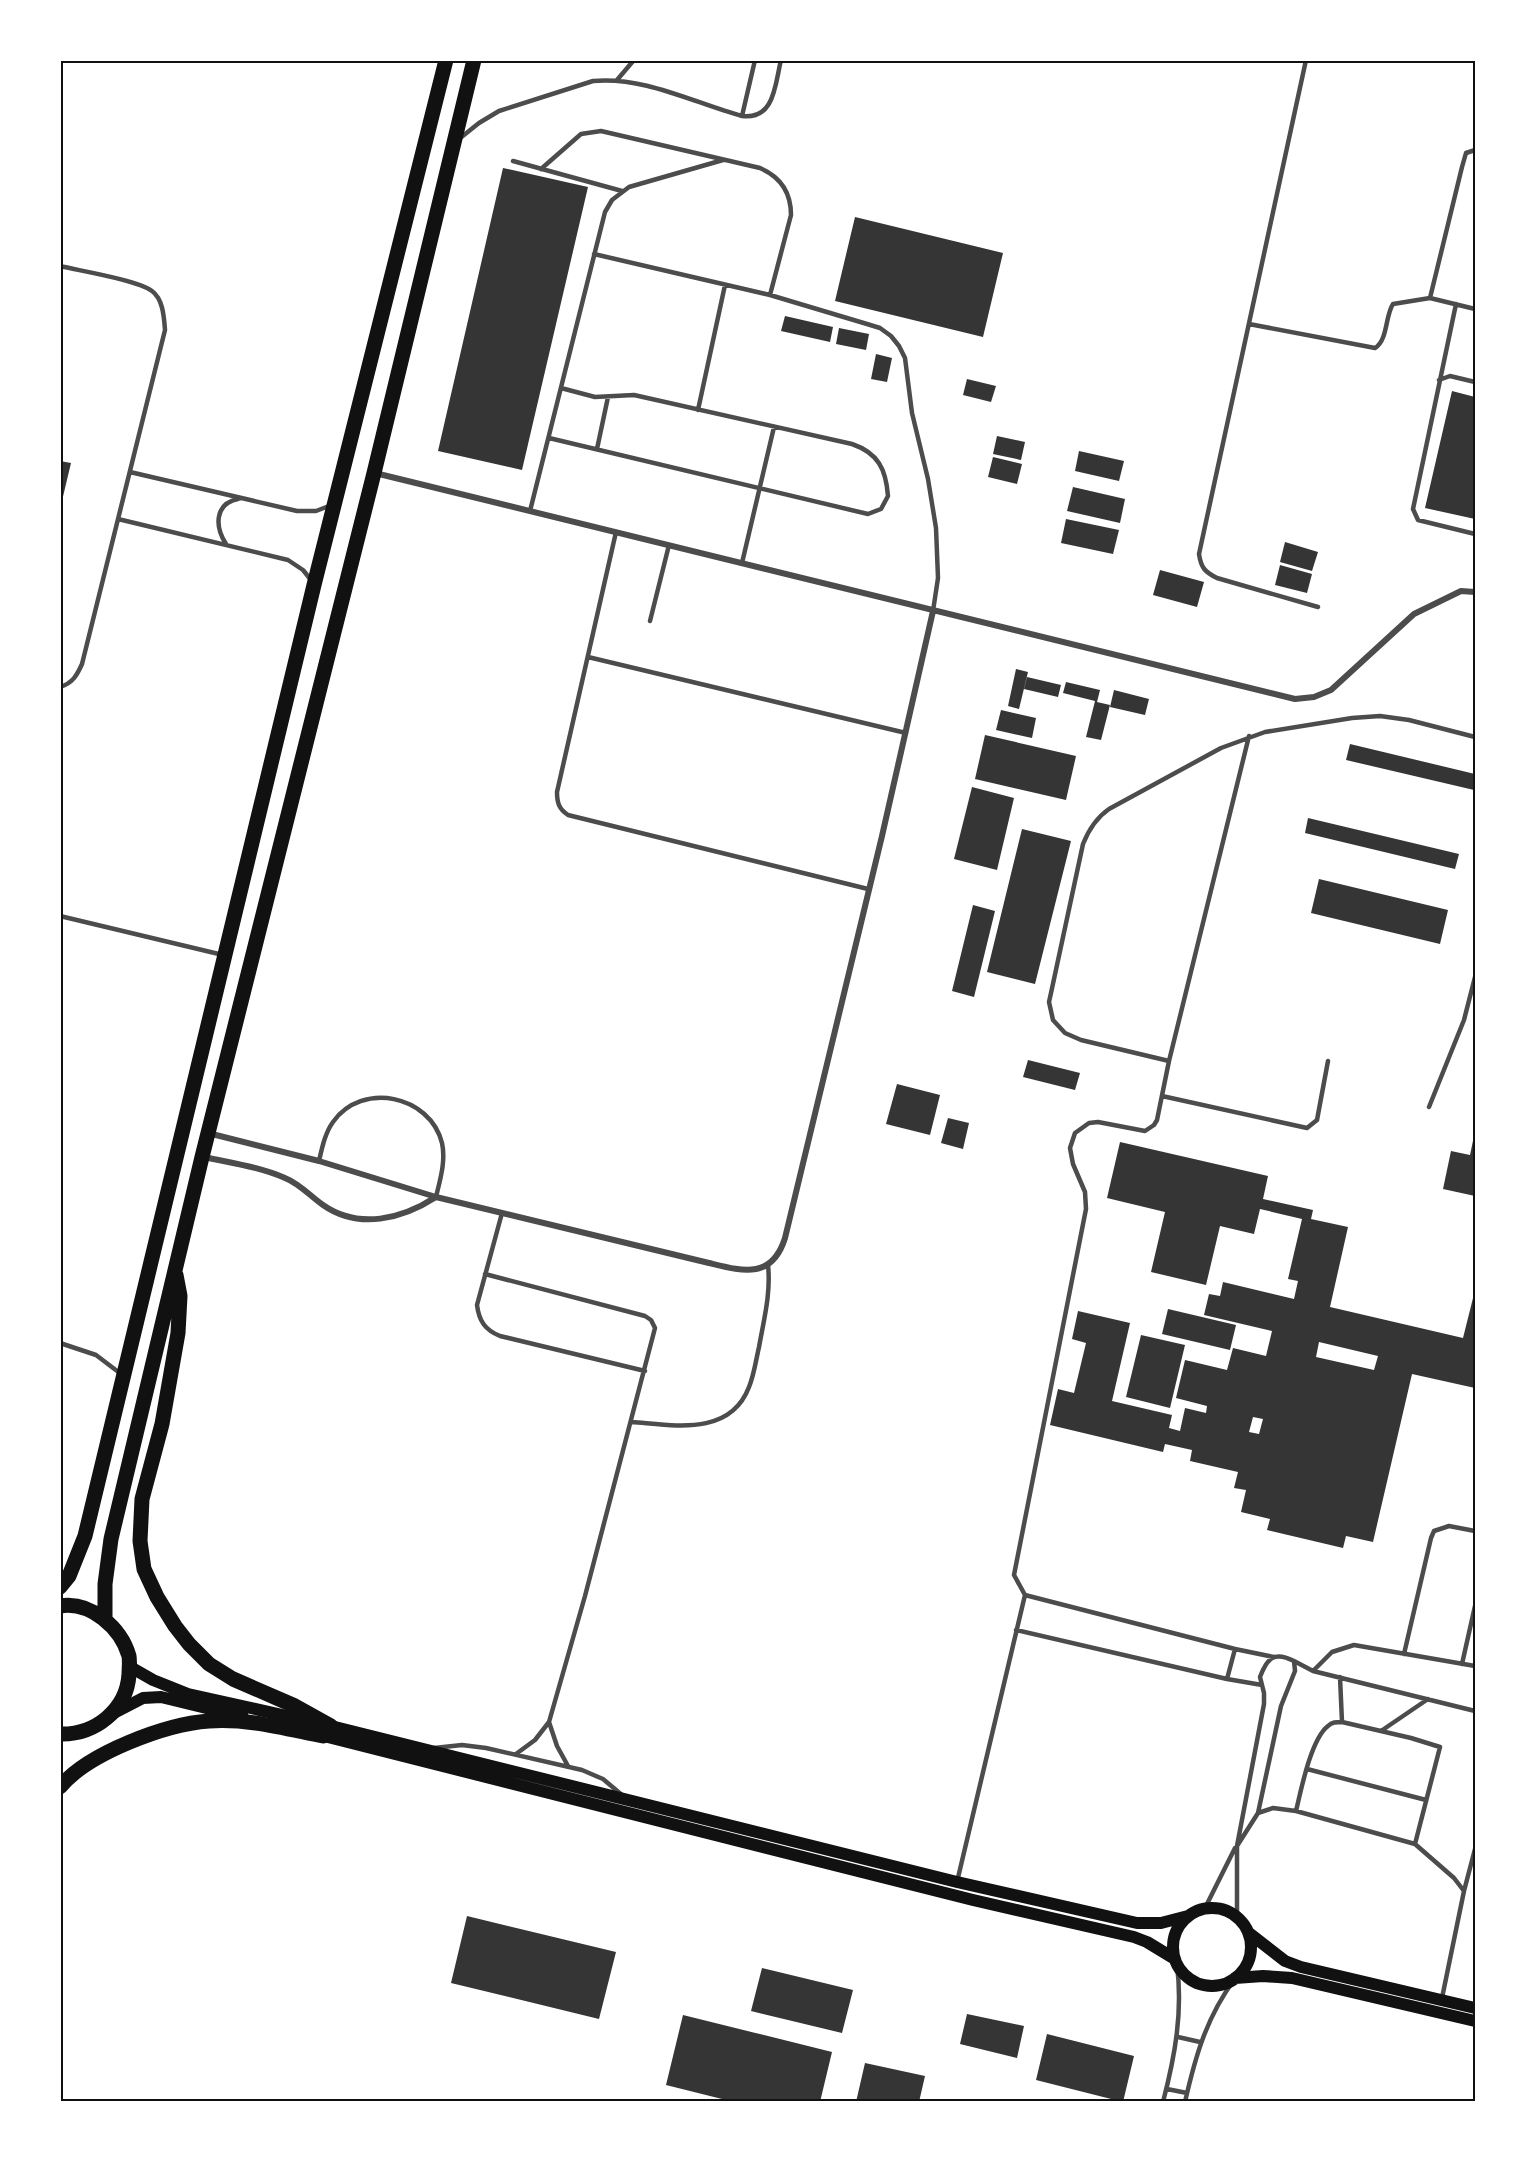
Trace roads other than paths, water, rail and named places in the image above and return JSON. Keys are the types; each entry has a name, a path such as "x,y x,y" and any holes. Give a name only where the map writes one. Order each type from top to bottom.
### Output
{"main road":[{"path":"60,1587 69,1576 84,1536 314,585 446,60"},
{"path":"105,1619 105,1584 111,1539 202,1157 374,473 474,60"},
{"path":"175,1269 180,1296 178,1333 162,1424 142,1499 140,1541 144,1569 157,1597 175,1626 209,1664 233,1679 295,1706 327,1731"},
{"path":"60,1606 86,1609 105,1619 117,1632 129,1656 132,1668 179,1691 961,1897 1134,1937 1147,1942 1175,1962 1190,1979 1203,1984 1216,1985 1235,1979 1263,1976 1292,1978 1475,2021"},
{"path":"60,1749 66,1734 87,1731 100,1724 112,1713 123,1698 128,1682 129,1656"},
{"path":"112,1713 143,1698 161,1697 423,1749 957,1882 1137,1923 1161,1923 1188,1916 1205,1908 1227,1911 1237,1916 1249,1933 1285,1961 1301,1967 1475,2008"},
{"path":"60,1787 91,1762 128,1742 179,1726 209,1721 327,1731"},
{"path":"1175,1962 1174,1935 1188,1916"},
{"path":"1235,1979 1248,1963 1251,1943 1249,1933"}],"street":[{"path":"374,473 1286,697 1305,699 1331,690 1414,614 1461,591 1475,592"},
{"path":"208,1133 319,1161 436,1197 733,1269 757,1270 768,1265 782,1249 785,1238 933,611"},
{"path":"202,1157 274,1173 297,1184 324,1206 362,1219 382,1220 401,1216 420,1208 436,1197"}],"lane":[{"path":"617,80 633,60"},
{"path":"742,116 755,60"},
{"path":"455,142 489,116 510,106 593,81 617,80 641,84 742,116 758,116 770,105 781,60"},
{"path":"1306,60 1199,554 1200,566 1217,578 1318,607"},
{"path":"541,169 581,135 594,131 608,132 760,168 771,173 781,181 791,202 791,215 771,295"},
{"path":"1430,298 1466,153 1475,150"},
{"path":"530,512 605,212 612,200 622,191 638,184 723,160"},
{"path":"513,161 622,191"},
{"path":"594,254 771,295 880,328 891,336 905,358 912,413 928,479 936,528 938,578 933,611"},
{"path":"60,266 138,285 153,291 164,310 165,330 82,664 76,678 60,687"},
{"path":"698,410 725,285"},
{"path":"1249,324 1375,348 1382,340 1388,311 1393,303 1430,298 1475,309"},
{"path":"1456,304 1413,509 1418,520 1475,534"},
{"path":"1439,380 1450,376 1475,382"},
{"path":"549,438 867,514 881,509 888,496 881,465 869,451 852,444 634,395 588,396 561,388"},
{"path":"597,449 609,397"},
{"path":"742,564 774,427"},
{"path":"130,472 297,512 316,511 335,504"},
{"path":"226,544 220,534 219,517 225,505 235,499 244,498"},
{"path":"118,519 288,560 303,570 314,585"},
{"path":"616,532 557,792 557,802 562,811 568,815 868,889"},
{"path":"650,621 669,545"},
{"path":"588,657 906,733"},
{"path":"1169,1061 1073,1038 1065,1034 1053,1020 1049,1002 1083,844 1093,824 1109,808 1221,748 1250,736 1366,716 1409,720 1475,737"},
{"path":"957,1882 1025,1595 1014,1575 1086,1209 1085,1192 1071,1156 1071,1140 1075,1133 1089,1123 1098,1122 1139,1131 1150,1129 1157,1120 1169,1061 1250,736"},
{"path":"60,916 225,956"},
{"path":"1429,1107 1464,1020 1475,976"},
{"path":"1162,1096 1307,1128 1315,1124 1317,1120 1328,1061"},
{"path":"319,1161 333,1122 347,1108 365,1099 385,1097 404,1100 421,1110 434,1125 442,1143 443,1162 436,1197"},
{"path":"502,1213 477,1305 478,1316 483,1325 490,1332 645,1371"},
{"path":"632,1422 701,1425 723,1417 741,1402 749,1388 768,1302 768,1265"},
{"path":"485,1274 649,1318 654,1324 655,1332 549,1722 535,1740 516,1754"},
{"path":"60,1343 96,1355 124,1377"},
{"path":"1404,1654 1434,1531 1449,1526 1475,1531"},
{"path":"1025,1595 1235,1649 1274,1657 1284,1656 1313,1671 1475,1711"},
{"path":"1462,1664 1475,1606"},
{"path":"1016,1630 1262,1685"},
{"path":"1313,1671 1332,1652 1354,1645 1475,1666"},
{"path":"1227,1679 1235,1649"},
{"path":"1237,1916 1237,1846 1264,1704 1260,1677 1268,1660 1274,1657"},
{"path":"1205,1908 1237,1846 1258,1813 1281,1706 1295,1671 1294,1661"},
{"path":"1340,1677 1342,1722"},
{"path":"1381,1731 1428,1699"},
{"path":"549,1722 557,1746 569,1767"},
{"path":"1296,1811 1307,1769 1320,1735 1331,1723 1342,1722 1440,1747 1415,1844"},
{"path":"423,1749 468,1746 516,1754 569,1767 603,1779 628,1800"},
{"path":"1307,1769 1426,1800"},
{"path":"1258,1813 1273,1808 1296,1811 1415,1844 1454,1878 1464,1891"},
{"path":"1442,2000 1475,1849"},
{"path":"1163,2102 1178,2037 1180,2008 1175,1962"},
{"path":"1185,2102 1200,2042 1215,2010 1235,1979"},
{"path":"1178,2037 1200,2042"},
{"path":"1167,2089 1187,2093"}]}
